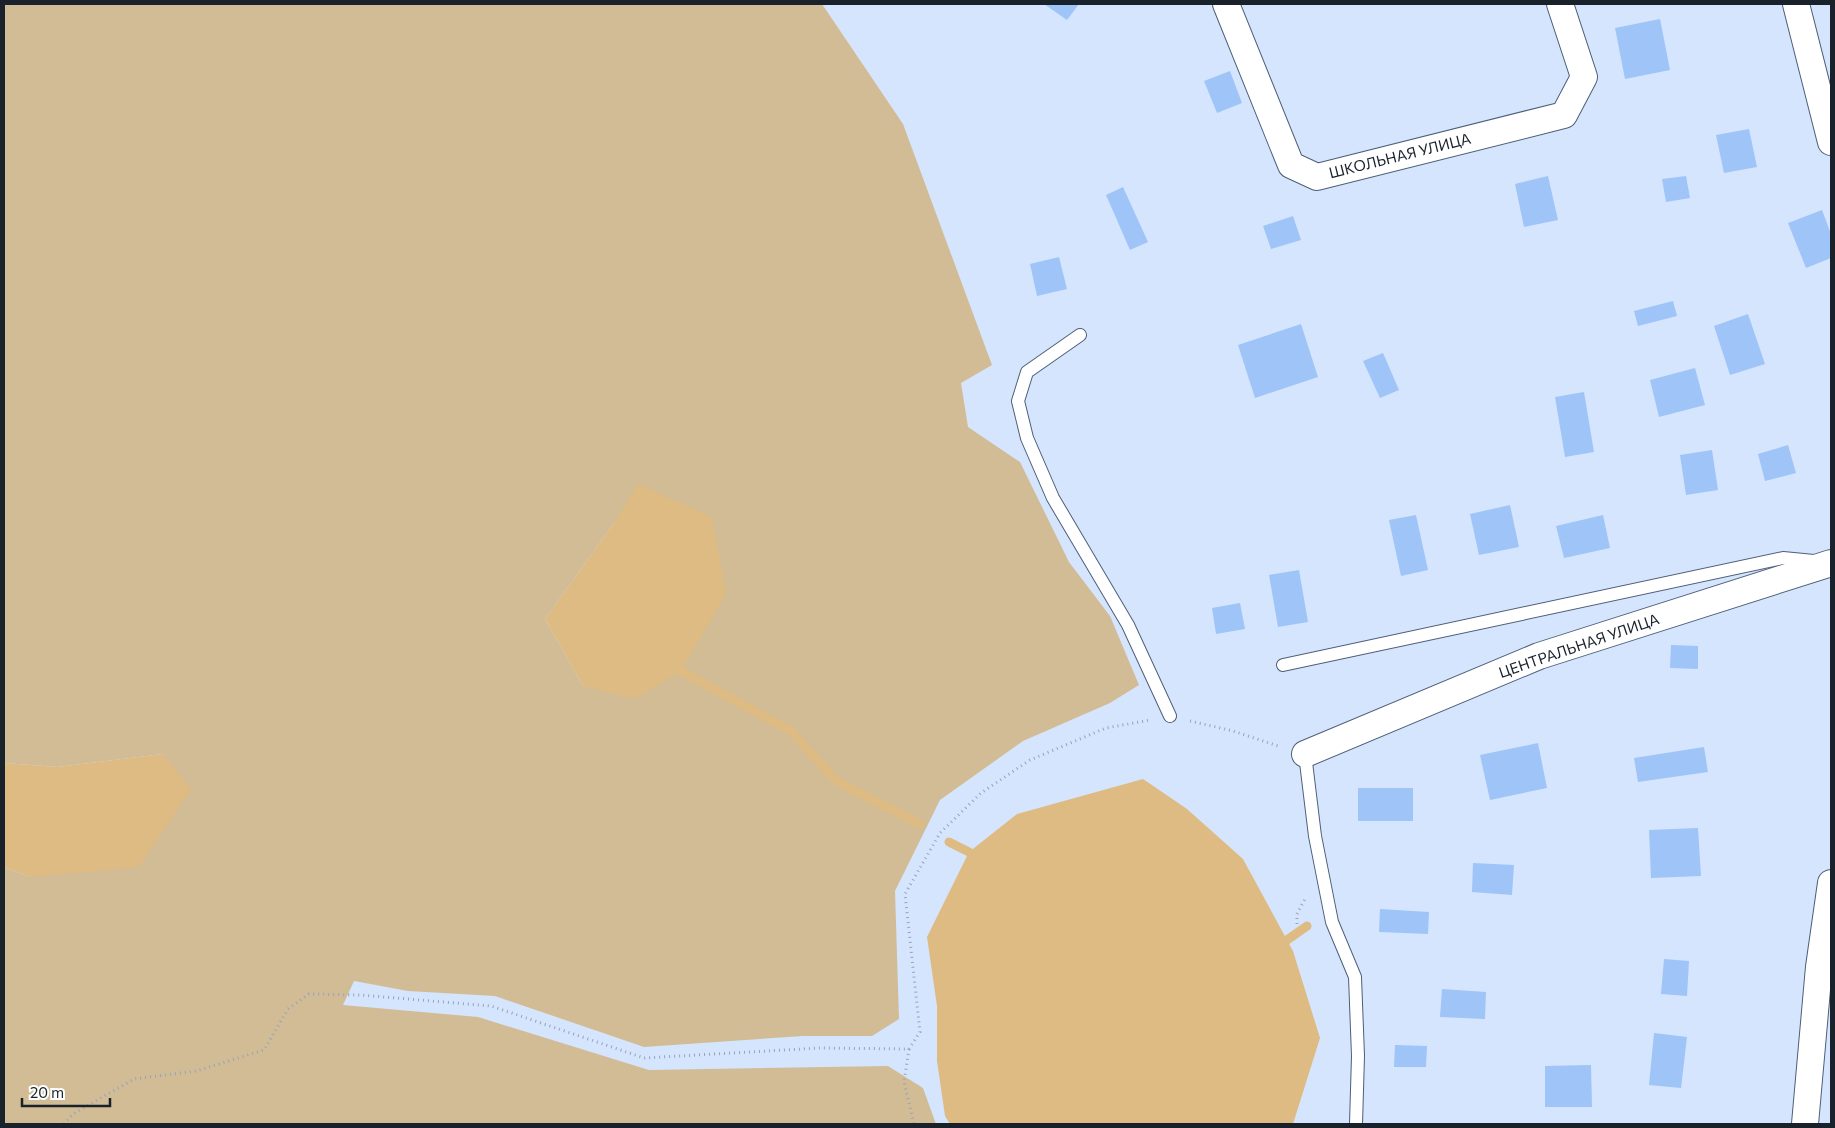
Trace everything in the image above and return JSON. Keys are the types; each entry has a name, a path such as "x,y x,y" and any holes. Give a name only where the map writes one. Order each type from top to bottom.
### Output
{"street":[{"name":"ШКОЛЬНАЯ УЛИЦА","path":"1226,4 1290,164 1317,177 1564,115 1584,77 1560,4"},
{"path":"1796,4 1831,142"},
{"name":"ЦЕНТРАЛЬНАЯ УЛИЦА","path":"1305,754 1539,656 1831,563"},
{"path":"1805,1124 1819,967 1831,883"}],"lane":[{"path":"1080,335 1027,372 1018,401 1026,438 1053,498 1128,625 1170,716"},
{"path":"1283,665 1783,558 1831,563"},
{"path":"1305,754 1315,836 1332,922 1355,977 1358,1056 1356,1124"}],"path":[{"path":"914,1124 904,1082 909,1049 920,1032 905,894 940,833 981,793 1030,760 1106,728 1170,716 1234,731 1305,754"},
{"path":"64,1124 73,1114 134,1079 196,1071 264,1050 288,1009 309,994 360,995 491,1006 644,1058 820,1048 909,1049"}],"shaded area":[{"path":"4,4 822,4 903,124 992,365 961,383 968,427 1020,462 1069,562 1110,616 1139,685 1110,703 1023,741 940,800 895,891 899,1019 872,1036 803,1036 644,1047 495,996 408,991 354,981 343,1005 478,1017 649,1070 888,1066 923,1088 936,1124 4,1124 4,867 30,877 163,754 57,767 4,763","holes":["614,523 583,686 545,619"]},
{"path":"638,484 712,517 726,594 681,671 635,699 583,686 545,619 614,523"},
{"path":"163,754 191,789 139,867 30,877 4,867 4,763 57,767"},
{"path":"1143,779 1187,809 1243,859 1293,951 1320,1038 1293,1124 950,1124 945,1116 937,1061 937,1006 927,937 969,852 1017,814"}],"building":[{"path":"1044,4 1079,4 1067,20"},
{"path":"1660,19 1670,70 1625,79 1615,28"},
{"path":"1230,71 1242,103 1217,113 1204,81"},
{"path":"1749,129 1757,167 1724,173 1716,135"},
{"path":"1548,176 1558,220 1524,227 1515,184"},
{"path":"1686,176 1690,198 1666,202 1662,179"},
{"path":"1123,187 1148,242 1130,250 1106,195"},
{"path":"1822,210 1831,234 1831,258 1806,268 1788,223"},
{"path":"1293,216 1301,240 1271,249 1263,226"},
{"path":"1059,257 1067,289 1037,296 1030,264"},
{"path":"1673,301 1677,316 1638,326 1634,311"},
{"path":"1748,314 1765,364 1730,375 1714,326"},
{"path":"1301,324 1318,377 1255,398 1238,345"},
{"path":"1383,353 1399,390 1380,398 1363,361"},
{"path":"1695,368 1705,405 1659,417 1650,380"},
{"path":"1584,392 1594,452 1565,457 1555,397"},
{"path":"1788,445 1796,473 1765,481 1758,454"},
{"path":"1712,450 1718,490 1686,495 1680,455"},
{"path":"1510,505 1519,547 1479,555 1470,514"},
{"path":"1416,515 1428,570 1401,576 1389,520"},
{"path":"1603,515 1610,548 1564,558 1556,526"},
{"path":"1299,570 1308,622 1278,627 1269,575"},
{"path":"1240,603 1245,629 1216,634 1212,608"},
{"path":"1671,645 1698,646 1698,669 1670,668"},
{"path":"1538,743 1547,788 1490,800 1480,755"},
{"path":"1704,747 1708,772 1638,782 1634,758"},
{"path":"1358,788 1413,788 1413,821 1358,821"},
{"path":"1698,828 1701,876 1651,878 1649,830"},
{"path":"1473,863 1514,865 1512,895 1472,892"},
{"path":"1380,909 1429,912 1428,934 1379,932"},
{"path":"1664,959 1689,961 1687,996 1661,994"},
{"path":"1442,989 1486,992 1485,1019 1440,1017"},
{"path":"1654,1033 1687,1037 1681,1088 1649,1085"},
{"path":"1395,1045 1427,1046 1426,1067 1394,1067"},
{"path":"1591,1065 1592,1107 1545,1107 1545,1066"}],"waterway":[{"path":"681,671 791,731 836,781 920,824"},
{"path":"949,842 969,852"},
{"path":"1287,940 1307,926"}]}
